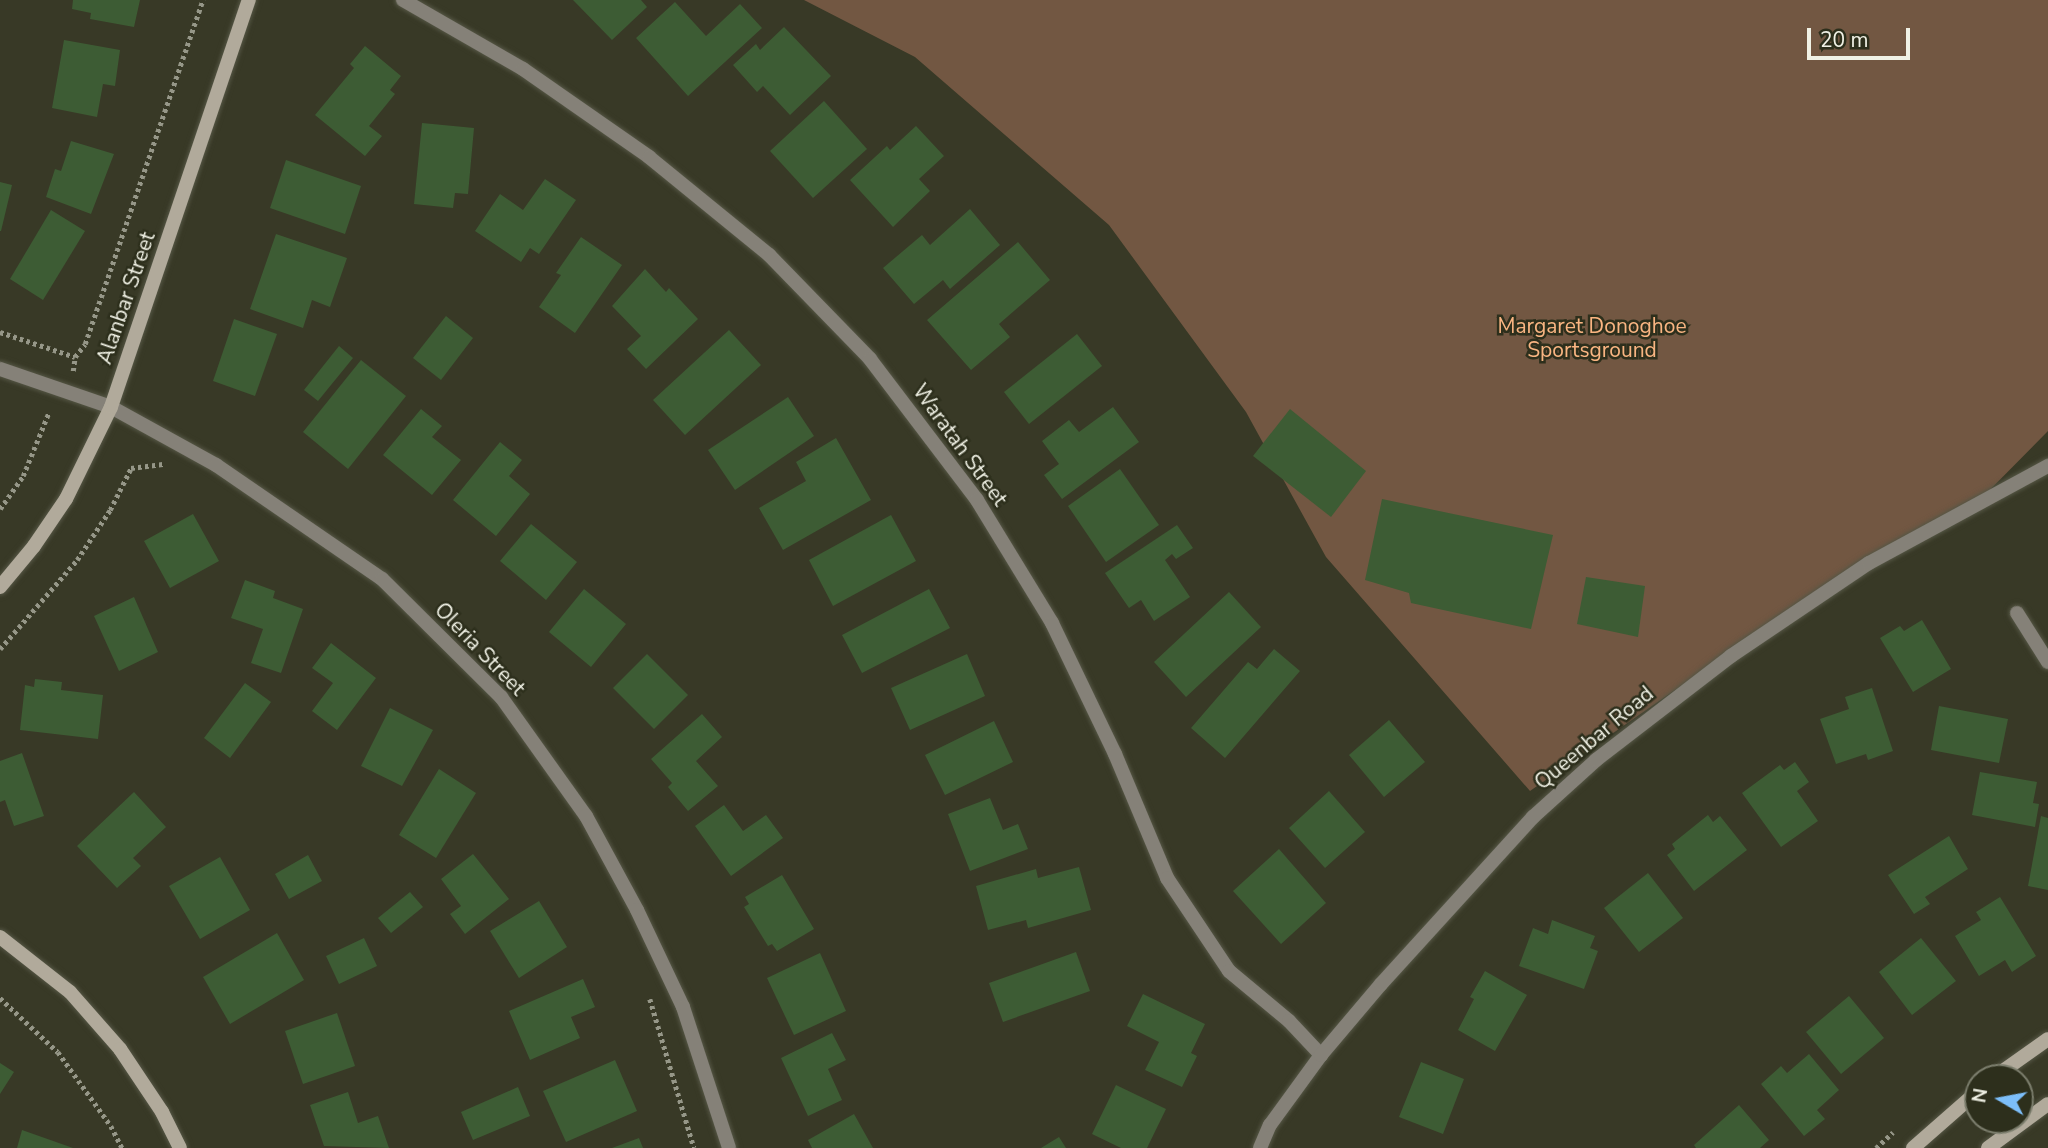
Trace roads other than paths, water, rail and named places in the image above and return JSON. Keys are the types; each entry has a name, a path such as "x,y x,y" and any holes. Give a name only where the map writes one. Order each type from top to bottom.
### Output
{"street":[{"name":"Alanbar Street","path":"0,587 34,547 66,499 111,408 249,0"},
{"name":"Waratah Street","path":"402,0 523,69 649,157 769,255 870,359 977,500 1052,623 1115,754 1167,878 1229,971 1289,1021 1321,1055"},
{"name":"Oleria Street","path":"0,369 111,408 216,465 383,579 501,697 586,816 637,910 683,1007 729,1148"},
{"name":"Queenbar Road","path":"1260,1148 1270,1125 1321,1055 1467,886 1533,817 1650,716 1731,656 1869,563 2048,466"},
{"path":"2017,614 2048,663"},
{"path":"0,937 70,992 120,1049 162,1112 180,1148"},
{"path":"2013,1064 2048,1039"},
{"path":"1913,1148 1964,1103"},
{"path":"1989,1148 2048,1104"}],"park label":[{"name":"Margaret Donoghoe Sportsground","path":"1592,338"}]}
